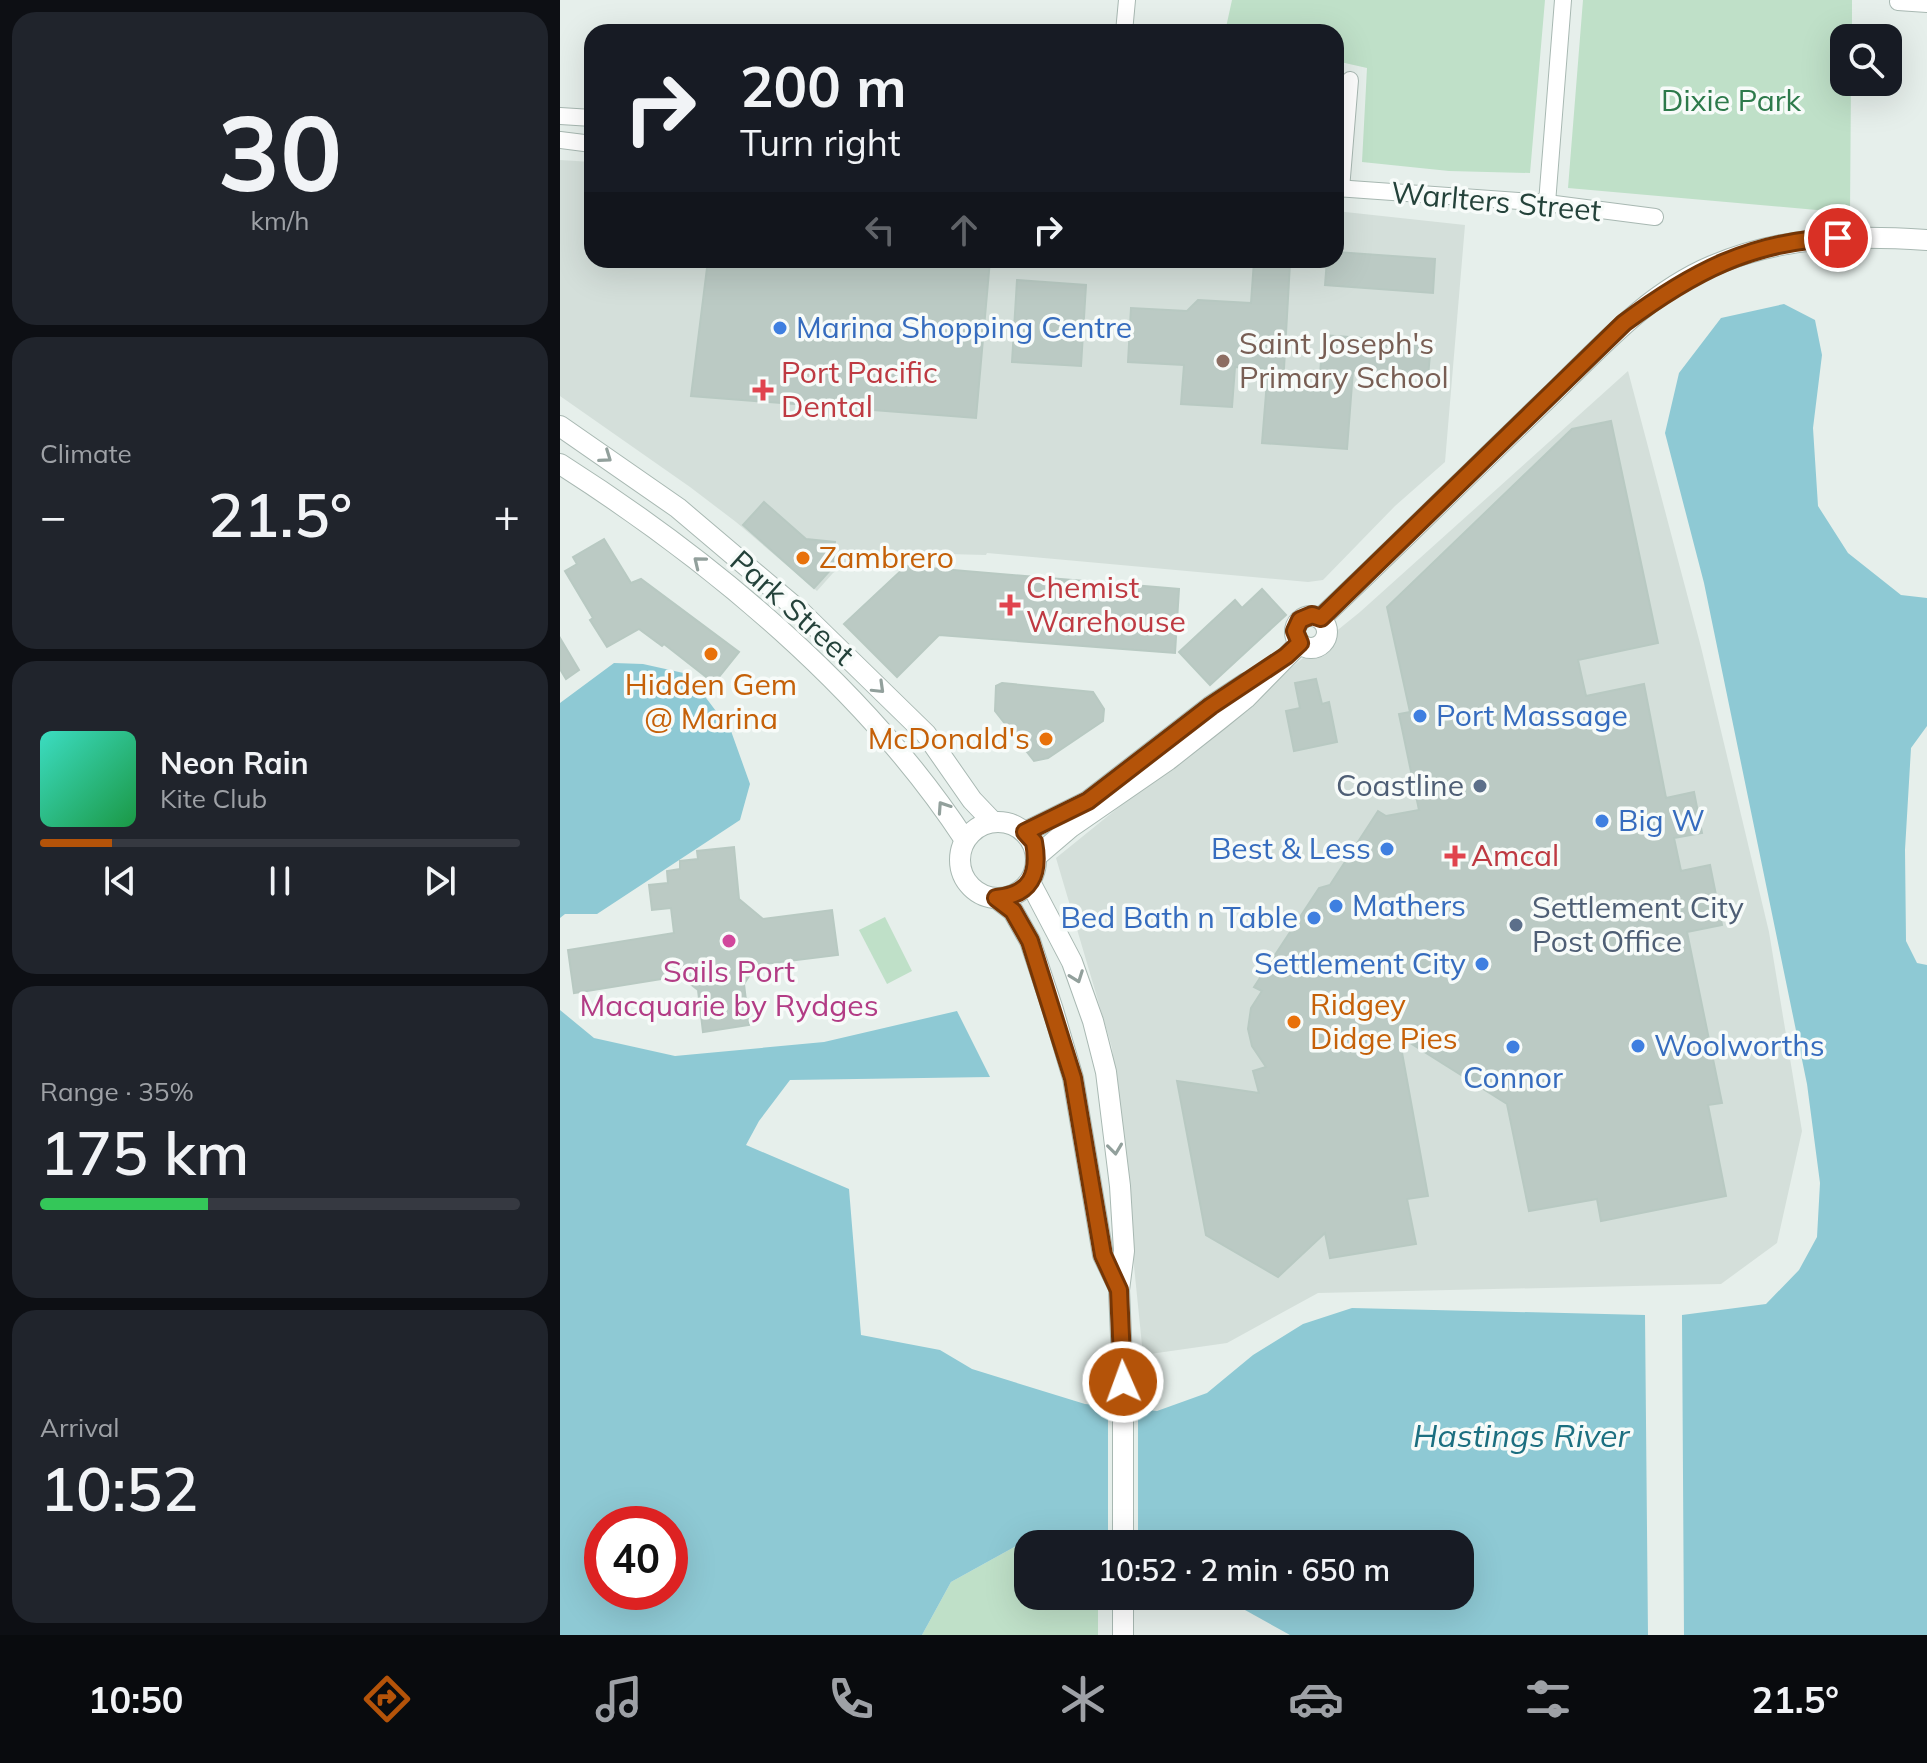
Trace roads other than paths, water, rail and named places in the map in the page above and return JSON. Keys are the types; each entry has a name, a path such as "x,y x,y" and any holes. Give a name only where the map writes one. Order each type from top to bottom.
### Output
{"street":[{"path":"1125,24 1127,0"},
{"path":"1547,203 1563,0"},
{"path":"1898,2 1927,4"},
{"path":"1344,134 1350,80"},
{"path":"560,116 584,118"},
{"path":"560,140 584,143"},
{"name":"Warlters Street","path":"1344,188 1547,203 1655,217"},
{"path":"1037,856 1071,827 1110,802 1246,698 1293,649 1296,624 1306,616 1321,618 1624,323 1684,281 1711,266 1796,241 1860,237 1927,240"},
{"name":"Park Street","path":"560,426 678,508 802,613 926,734 972,800 993,822"},
{"name":"Park Street","path":"560,464 642,517 784,634 886,737 938,799 965,840"},
{"path":"1025,832 1088,801 1211,706 1293,649"},
{"path":"993,822 1013,824 1025,832 1034,842 1037,856 1036,870 1030,882 1009,897 982,895 972,889 964,879 960,866 960,852 965,840 975,829 993,822"},
{"path":"1030,882 1072,962 1093,1021 1106,1072 1120,1186 1124,1251 1119,1290 1123,1382 1123,1530"},
{"path":"996,898 1013,911 1030,941 1053,1010 1073,1078 1103,1255 1119,1290"},
{"path":"1123,1610 1123,1635"}],"water":[{"path":"1784,304 1815,320 1822,355 1813,428 1818,506 1848,553 1901,595 1927,598 1927,726 1911,748 1905,850 1906,941 1917,963 1927,965 1927,1635 1684,1635 1682,1315 1766,1304 1799,1270 1817,1237 1820,1183 1807,1084 1704,583 1665,433 1679,373 1721,318"},
{"path":"614,663 643,664 688,674 731,731 750,784 740,820 597,914 565,914 560,918 560,703"},
{"name":"Hastings River","path":"560,1010 594,1038 675,1056 824,1042 957,1011 990,1077 790,1080 759,1121 746,1145 849,1189 861,1335 940,1350 972,1369 1085,1404 1157,1411 1207,1393 1253,1355 1303,1324 1352,1308 1645,1315 1648,1635 1290,1635 1245,1610 1474,1610 1474,1530 1014,1530 1014,1547 951,1582 922,1635 560,1635"}],"place":[{"name":"Marina Shopping Centre","path":"780,328"},
{"name":"Saint Joseph's Primary School","path":"1223,361"},
{"name":"Port Pacific Dental","path":"763,390"},
{"name":"Zambrero","path":"803,558"},
{"name":"Chemist Warehouse","path":"1010,605"},
{"name":"Hidden Gem @ Marina","path":"711,654"},
{"name":"Port Massage","path":"1420,716"},
{"name":"McDonald's","path":"1046,739"},
{"name":"Coastline","path":"1480,786"},
{"name":"Big W","path":"1602,821"},
{"name":"Best & Less","path":"1387,849"},
{"name":"Amcal","path":"1455,856"},
{"name":"Mathers","path":"1336,906"},
{"name":"Bed Bath n Table","path":"1314,918"},
{"name":"Settlement City Post Office","path":"1516,925"},
{"name":"Sails Port Macquarie by Rydges","path":"729,941"},
{"name":"Settlement City","path":"1482,964"},
{"name":"Ridgey Didge Pies","path":"1294,1022"},
{"name":"Woolworths","path":"1638,1046"},
{"name":"Connor","path":"1513,1047"}],"park label":[{"name":"Dixie Park","path":"1731,101"}]}
